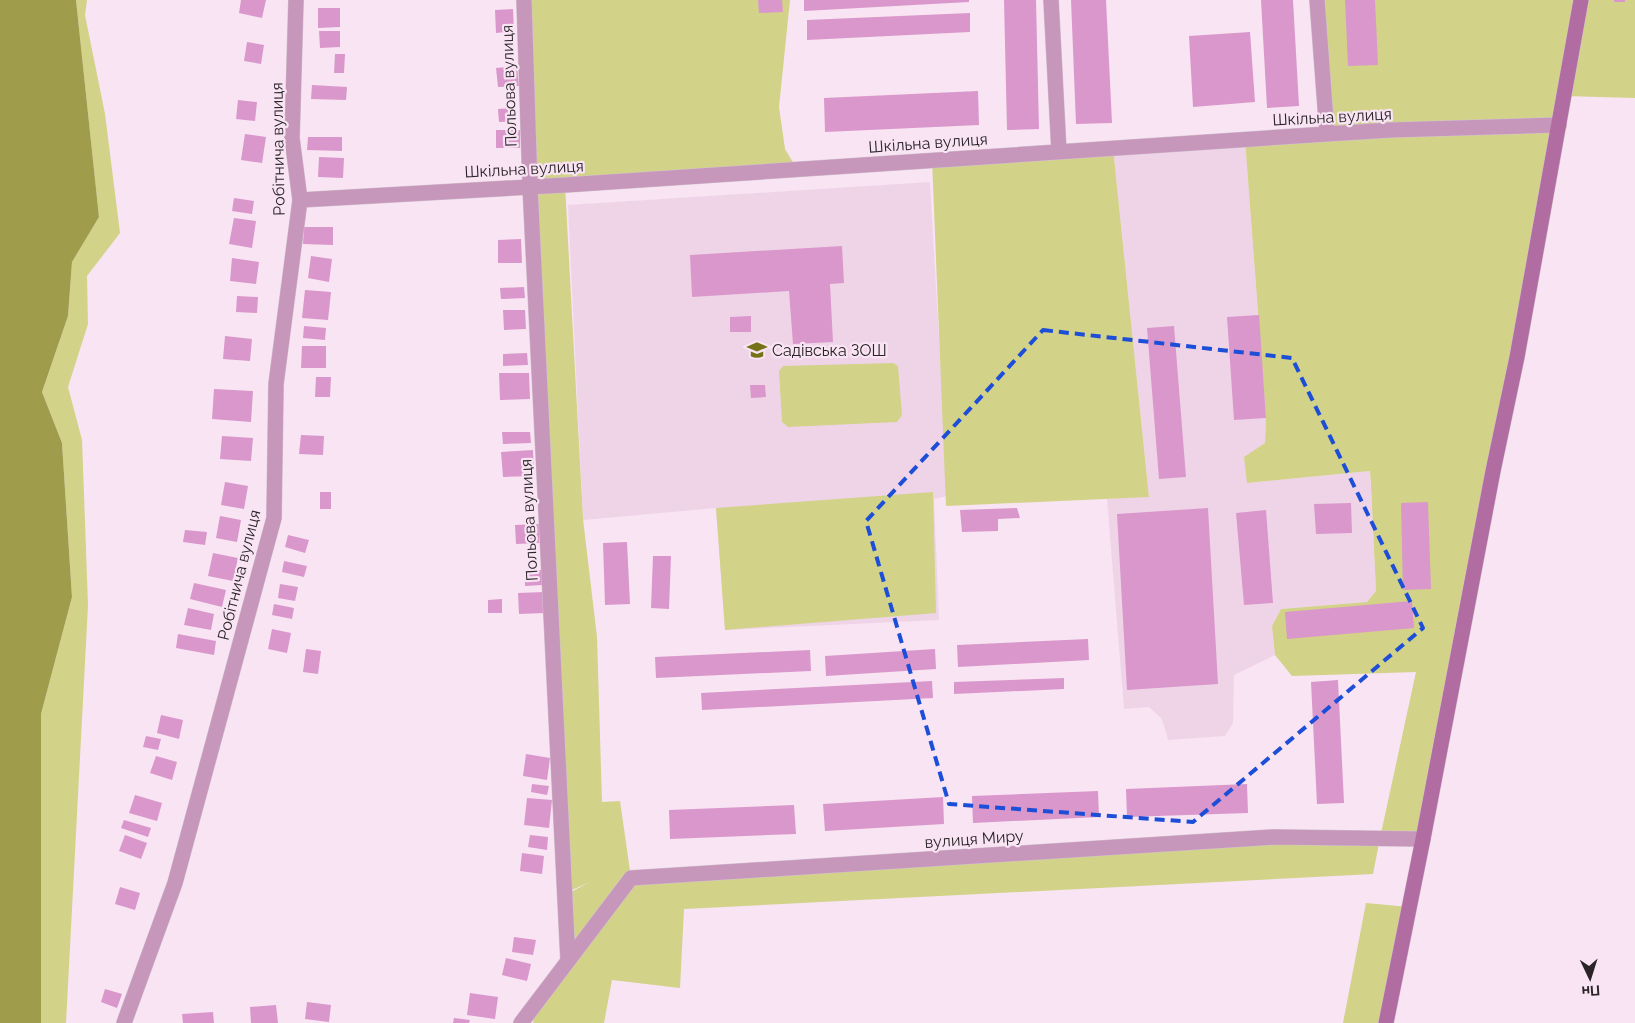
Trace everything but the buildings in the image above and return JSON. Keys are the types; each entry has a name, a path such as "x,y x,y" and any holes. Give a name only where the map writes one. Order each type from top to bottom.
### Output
{"street":[{"name":"Робітнича вулиця","path":"124,1023 175,883 274,518 276,384 300,200 292,138 296,0"},
{"name":"Польова вулиця","path":"524,0 530,186 568,961"},
{"path":"1050,0 1059,152"},
{"path":"1317,0 1327,134"},
{"path":"1386,1023 1424,839 1493,471 1517,357 1581,0"},
{"name":"Шкільна вулиця","path":"300,200 1391,130 1559,125"},
{"name":"вулиця Миру","path":"568,961 631,878 1274,837 1424,839"},
{"path":"521,1023 568,961"}],"highlighted area":[{"path":"1043,330 1292,358 1423,628 1193,822 949,804 866,521"}],"shaded area":[{"path":"0,0 76,0 99,217 72,262 68,316 42,392 62,443 72,597 41,714 41,1023 0,1023"},
{"path":"76,0 87,0 85,15 105,114 120,233 87,276 88,324 68,387 82,440 88,605 66,1023 41,1023 41,714 72,597 62,443 42,392 68,316 72,262 99,217"},
{"path":"525,0 790,0 779,107 785,149 797,169 565,185 583,519 597,637 602,802 620,801 631,878 1380,838 1373,874 684,909 680,988 612,980 604,1023 533,1023 535,1004 568,961 567,894 590,882 565,893"},
{"path":"1318,0 1635,0 1635,98 1564,96 1423,839 1380,838 1416,672 1292,676 1275,655 1272,626 1281,609 1367,602 1376,591 1371,486 1370,471 1247,483 1244,457 1265,443 1266,418 1245,140 1327,134"},
{"path":"1245,140 1266,418 1265,443 1247,483 1370,471 1376,591 1367,602 1281,609 1272,626 1275,655 1234,675 1233,723 1225,736 1168,740 1162,719 1149,707 1124,709 1107,499 1149,496 1113,148"},
{"path":"1113,148 1149,497 946,506 932,160"},
{"name":"Садівська ЗОШ","path":"930,182 948,496 934,499 939,620 725,630 716,508 583,520 568,205"},
{"path":"893,363 898,366 902,415 897,422 788,427 782,422 779,371 783,366"},
{"path":"933,492 936,613 725,630 716,508"},
{"path":"1366,903 1409,907 1386,1023 1343,1023"}],"place":[{"name":"Садівська ЗОШ","path":"757,350"}]}
